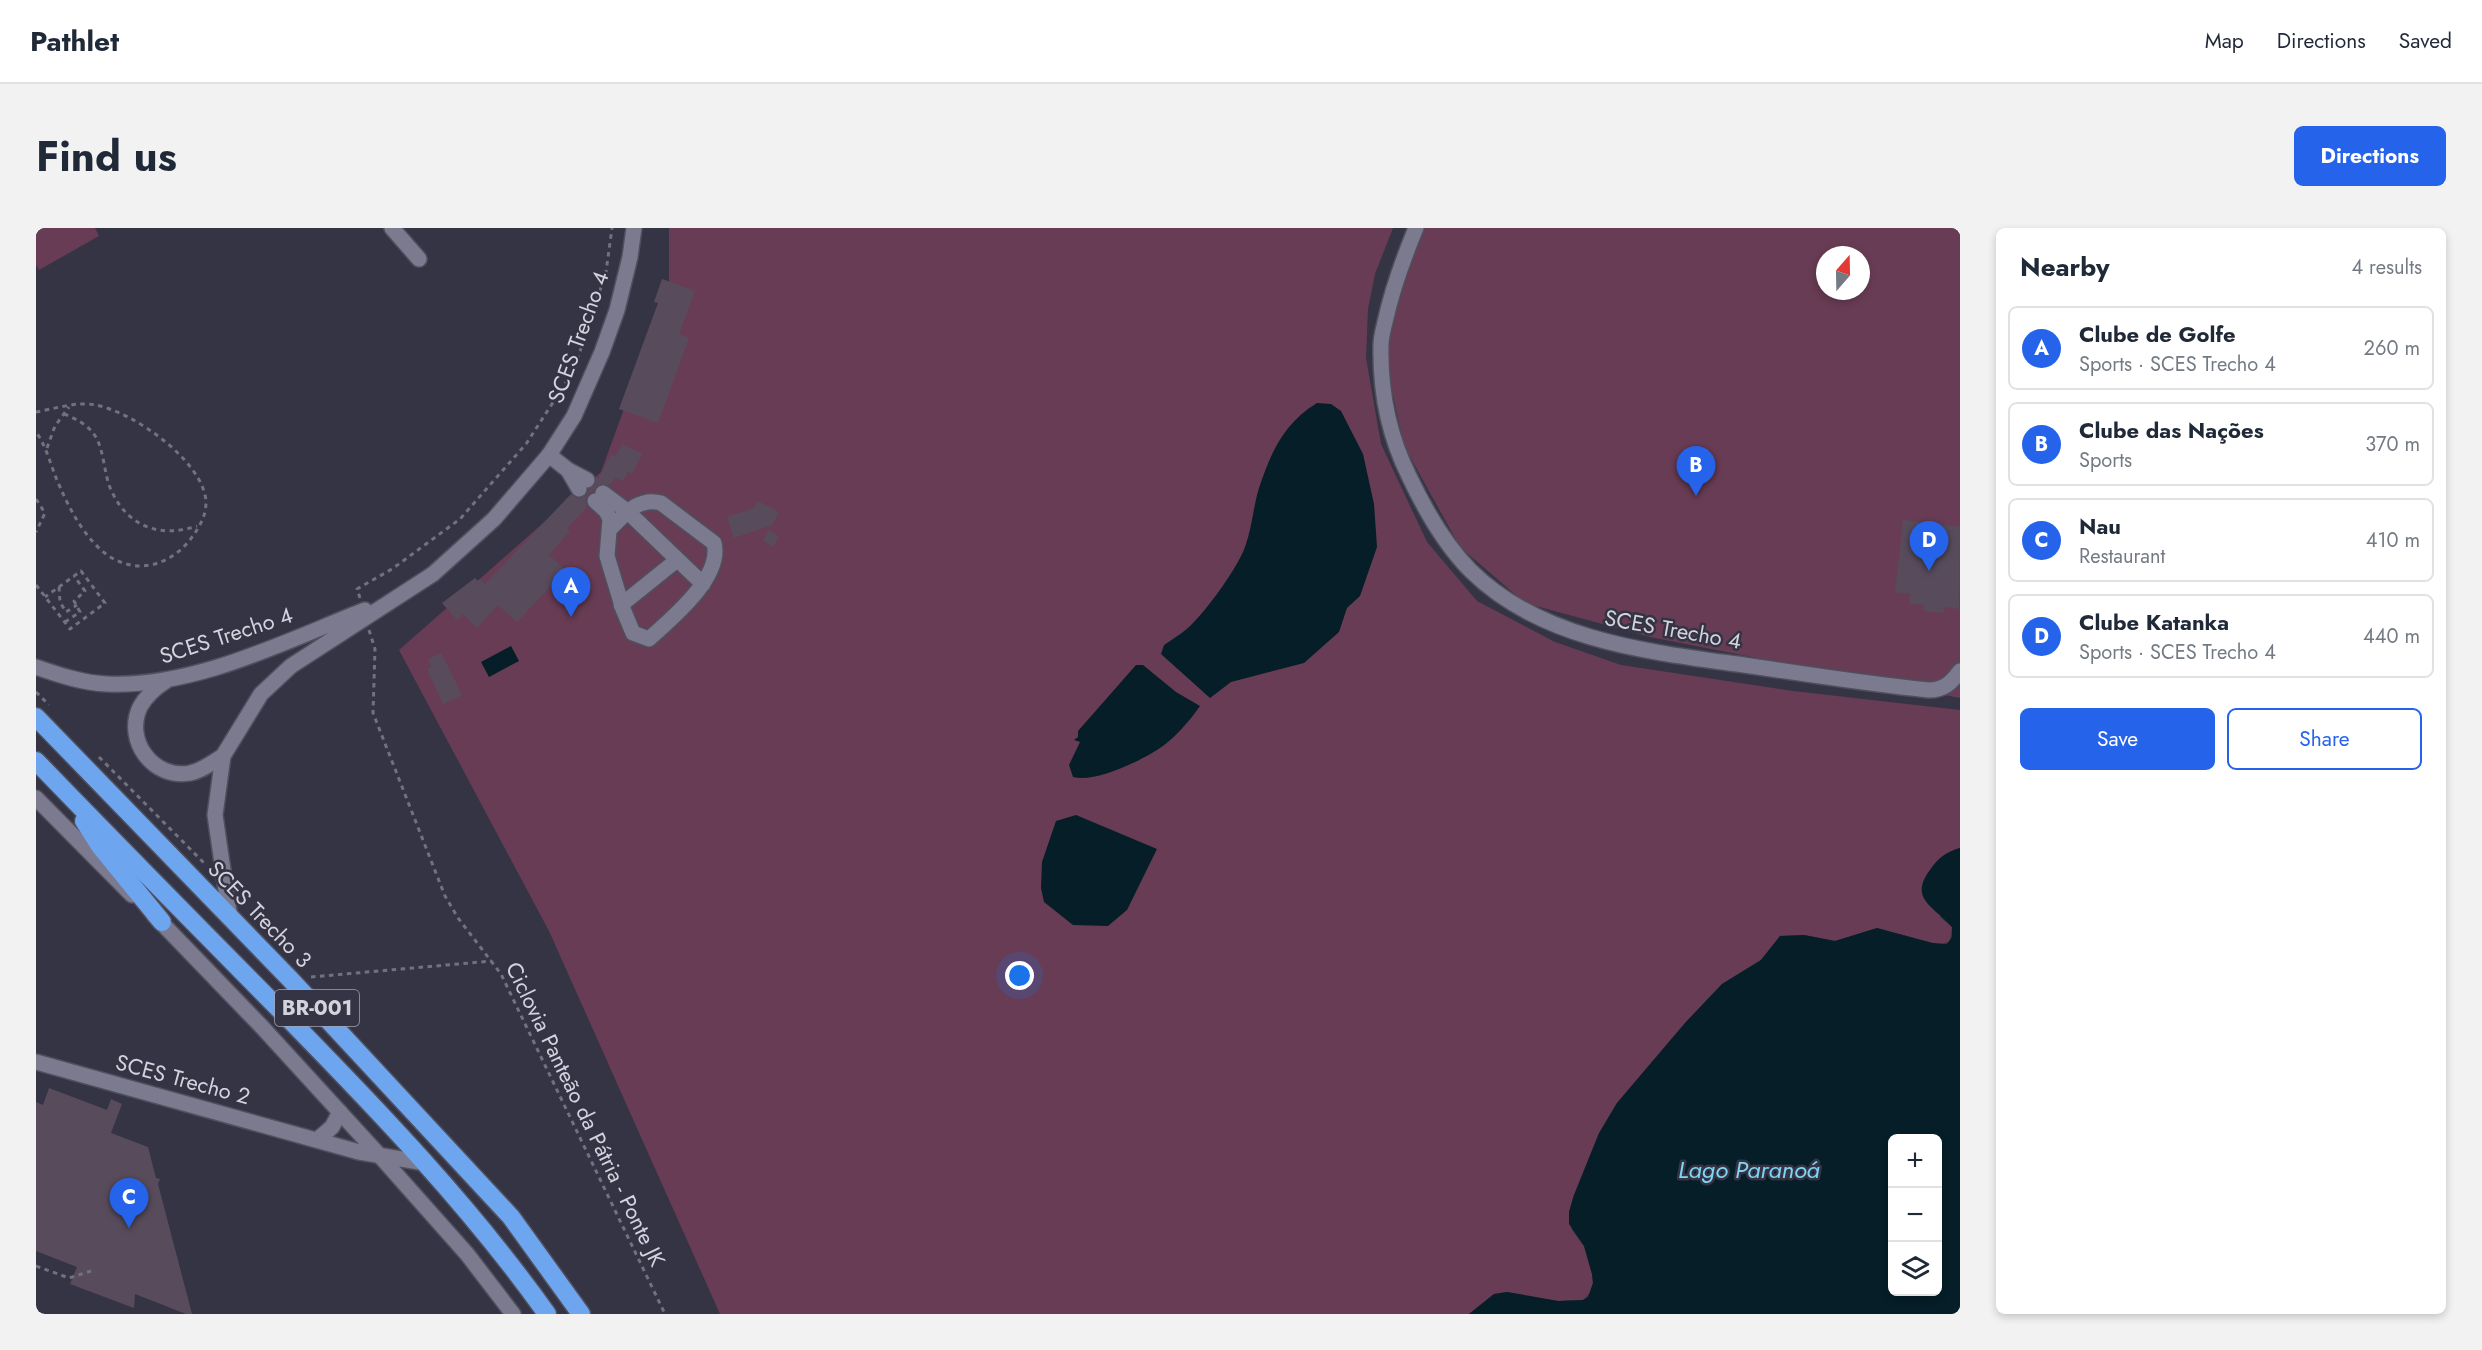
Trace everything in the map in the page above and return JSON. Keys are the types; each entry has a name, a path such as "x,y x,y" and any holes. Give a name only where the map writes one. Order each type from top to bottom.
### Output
{"highway":[{"name":"SCES Trecho 3","path":"44,713 230,918 290,979 511,1217 581,1314"},
{"name":"BR-001","path":"36,761 339,1070 425,1163 490,1239 547,1314"},
{"path":"63,789 100,846 162,922"}],"street":[{"path":"392,228 419,259"},
{"name":"SCES Trecho 4","path":"230,918 215,814 223,756 261,694 291,666 433,574 494,519 549,455 574,416 602,352 617,310 630,257 634,228"},
{"name":"SCES Trecho 4","path":"1416,228 1391,295 1381,343 1386,407 1399,456 1426,510 1441,535 1472,572 1528,612 1581,634 1636,649 1929,690 1940,690 1950,684 1960,670"},
{"path":"549,455 583,484"},
{"path":"611,528 627,511 644,501 661,503 711,539 715,548 715,554 703,584 689,603 650,639 633,633 621,605 607,556 610,519 599,497 627,511 703,584"},
{"path":"621,605 677,560"},
{"name":"SCES Trecho 4","path":"36,667 64,676 107,684 166,681 258,653 391,601"},
{"path":"166,681 152,691 139,709 137,736 144,755 158,767 173,774 191,773 223,756"},
{"path":"36,798 121,886 162,922 262,1027 467,1254 513,1314"},
{"name":"SCES Trecho 2","path":"36,1062 318,1140 380,1156 425,1163"},
{"path":"318,1140 332,1127 340,1112"}],"path":[{"path":"352,604 360,600 357,590 392,569 460,519 526,444 574,370 606,272 612,228"},
{"path":"36,412 93,404 116,410 156,434 193,469 202,485 206,501 204,517 185,549 156,564 132,565 120,562 105,553 75,518 36,432"},
{"path":"46,450 47,441 55,426 70,406"},
{"path":"64,414 90,429 97,440 112,493 139,524 158,532 174,532 199,526"},
{"path":"36,499 45,513 36,532"},
{"path":"36,585 45,597 70,628 105,603 81,571 45,597"},
{"path":"65,622 80,612 74,601 85,591 74,576"},
{"path":"59,587 60,602 66,612 76,605"},
{"name":"Ciclovia Panteão da Pátria - Ponte JK","path":"366,618 375,649 373,713 446,896 458,918 507,984 665,1314"},
{"path":"36,692 44,713"},
{"path":"92,749 213,872"},
{"path":"290,979 492,961"},
{"path":"36,1266 69,1278 91,1271"}],"shaded area":[{"path":"36,228 95,228 99,236 39,270 36,265"},
{"path":"669,228 1393,228 1375,274 1368,309 1366,358 1381,444 1427,542 1477,601 1555,642 1621,665 1793,691 1960,710 1960,848 1957,849 1940,917 1952,927 1950,941 1941,945 1877,928 1835,941 1804,935 1780,936 1761,960 1722,984 1685,1023 1617,1103 1599,1134 1569,1212 1572,1230 1584,1246 1592,1274 1591,1292 1583,1300 1558,1301 1507,1292 1494,1294 1469,1314 720,1314 549,931 399,650 601,472 669,285"},
{"path":"1426,228 1960,228 1960,698 1650,637 1525,603 1460,547 1404,446 1382,344 1411,247"}],"water":[{"path":"1317,403 1331,404 1341,411 1363,454 1374,504 1377,547 1360,596 1347,608 1339,632 1304,663 1231,682 1210,698 1161,654 1164,645 1200,616 1230,576 1245,547 1259,488 1268,462 1287,429"},
{"path":"511,646 519,661 489,677 481,662"},
{"path":"1136,665 1143,665 1176,692 1200,706 1175,736 1149,755 1104,774 1082,778 1073,777 1069,765 1080,742 1074,740 1078,737 1078,731"},
{"path":"1076,815 1157,849 1127,910 1108,926 1073,925 1044,902 1041,888 1042,862 1056,821"},
{"name":"Lago Paranoá","path":"1960,848 1960,1314 1469,1314 1494,1294 1507,1292 1558,1301 1583,1300 1588,1297 1593,1283 1592,1274 1584,1246 1569,1224 1569,1212 1599,1133 1617,1103 1685,1023 1722,984 1761,960 1780,936 1804,935 1835,941 1877,928 1932,943 1947,944 1952,937 1952,927 1926,902 1922,888 1930,870 1946,854"}],"building":[{"path":"662,279 695,291 679,334 689,338 658,423 619,409 658,303 654,302"},
{"path":"622,444 642,454 632,474 628,472 623,481 615,478 609,485 600,484 587,495 585,500 587,507 567,528 570,531 549,555 566,570 517,622 498,605 477,628 463,614 457,620 442,603 475,578 485,584 571,494 578,499 584,497 595,485 596,477 598,479 611,454 615,457"},
{"path":"758,501 779,512 772,525 734,538 727,517 754,508"},
{"path":"1903,520 1960,527 1959,609 1944,607 1944,613 1923,611 1924,605 1909,604 1910,594 1895,592"},
{"path":"768,530 779,536 773,547 763,541"},
{"path":"441,653 462,695 443,704 427,669 432,667 428,659"},
{"path":"49,1088 107,1110 111,1099 122,1104 111,1133 148,1147 156,1178 160,1179 158,1184 192,1314 186,1314 135,1294 134,1308 70,1284 77,1267 36,1251 36,1102 43,1105"}],"place":[{"name":"Clube das Nações","path":"1696,496"},
{"name":"Clube Katanka","path":"1929,571"},
{"name":"Clube de Golfe","path":"571,617"},
{"name":"Nau","path":"129,1228"}]}
